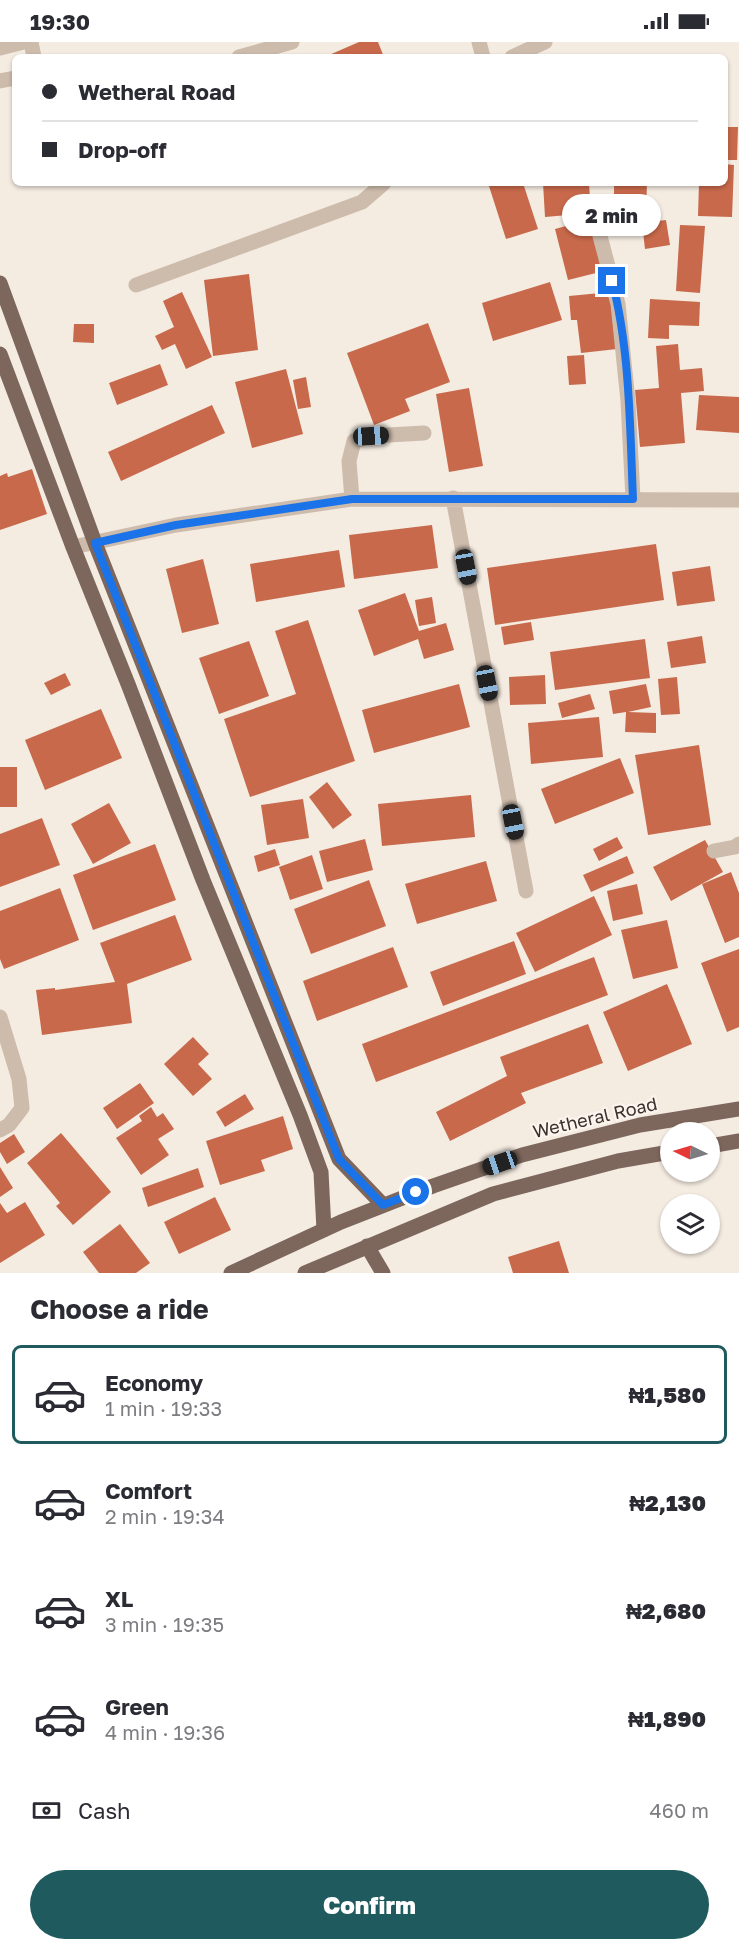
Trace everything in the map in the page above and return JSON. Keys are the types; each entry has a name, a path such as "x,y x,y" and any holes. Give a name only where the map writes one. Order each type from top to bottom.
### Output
{"main road":[{"path":"0,284 95,543 339,1159 383,1205"},
{"path":"0,354 203,880 314,1153 321,1172 324,1230"},
{"name":"Wetheral Road","path":"231,1273 383,1205 522,1155 640,1125 739,1108"},
{"path":"720,1144 739,1141"},
{"path":"304,1273 493,1194 618,1161 660,1154"},
{"path":"367,1246 383,1273"}],"street":[{"path":"0,48 24,42"},
{"path":"250,54 292,42"},
{"path":"519,54 546,42"},
{"path":"136,285 362,202 381,186"},
{"path":"600,236 618,304 628,401 633,499"},
{"path":"352,499 349,461 354,441 371,436 424,433"},
{"path":"453,498 526,891"},
{"path":"73,547 176,525 352,499 739,500"},
{"path":"714,851 735,847 739,844"},
{"path":"0,1017 19,1079 22,1108 9,1125 0,1130"}],"building":[{"path":"359,42 378,42 383,54 331,54"},
{"path":"728,127 738,127 737,160 728,160"},
{"path":"728,164 734,165 732,217 698,216 699,186 728,186"},
{"path":"489,186 524,186 538,229 506,239"},
{"path":"543,186 589,186 591,213 545,217"},
{"path":"614,186 647,186 646,212 614,211"},
{"path":"595,218 608,270 568,280 555,229"},
{"path":"666,220 670,245 645,249 642,223"},
{"path":"680,225 705,226 700,293 676,291"},
{"path":"249,274 258,350 213,356 204,280"},
{"path":"550,282 562,320 493,341 482,303"},
{"path":"182,292 212,357 186,369 175,344 162,350 155,336 174,327 163,301"},
{"path":"611,292 617,349 581,353 577,320 571,320 569,296"},
{"path":"650,299 700,302 699,326 669,325 669,339 648,338"},
{"path":"428,323 450,382 405,399 410,411 374,425 347,353"},
{"path":"74,324 94,324 94,343 73,342"},
{"path":"678,344 680,370 702,368 704,391 681,393 685,443 640,447 635,390 659,388 656,346"},
{"path":"584,355 586,384 569,385 567,356"},
{"path":"160,364 168,385 117,405 109,383"},
{"path":"286,369 303,434 252,448 235,382"},
{"path":"306,377 311,407 298,409 293,380"},
{"path":"469,388 483,466 449,472 436,394"},
{"path":"699,395 739,397 739,433 696,430"},
{"path":"212,405 225,433 121,481 108,452"},
{"path":"32,469 47,514 0,530 0,476 7,473 8,477"},
{"path":"432,525 438,568 354,579 349,535"},
{"path":"656,544 664,600 495,625 487,568"},
{"path":"339,550 345,587 256,602 250,564"},
{"path":"203,559 219,624 182,633 166,569"},
{"path":"710,566 715,601 677,606 672,572"},
{"path":"405,593 419,631 446,623 454,650 424,659 418,639 374,656 358,610"},
{"path":"432,597 436,623 419,626 415,600"},
{"path":"308,620 355,761 250,797 224,719 296,694 275,631"},
{"path":"531,622 534,640 504,645 501,627"},
{"path":"702,636 706,663 671,668 667,642"},
{"path":"645,639 650,678 555,690 550,652"},
{"path":"249,641 269,696 219,714 199,658"},
{"path":"65,673 71,685 51,695 44,683"},
{"path":"545,675 546,704 510,705 509,677"},
{"path":"677,677 680,714 661,715 658,679"},
{"path":"459,684 470,727 374,753 362,710"},
{"path":"646,684 651,707 628,712 656,713 656,733 625,732 626,712 613,714 609,691"},
{"path":"590,694 595,709 562,718 558,703"},
{"path":"101,709 122,758 45,790 25,740"},
{"path":"599,717 603,757 531,764 528,723"},
{"path":"699,745 711,825 648,835 635,755"},
{"path":"620,758 634,793 555,824 541,789"},
{"path":"0,767 17,767 17,807 0,807"},
{"path":"327,782 352,815 333,829 309,797"},
{"path":"471,795 475,837 382,846 378,804"},
{"path":"303,799 309,838 267,845 261,805"},
{"path":"109,803 131,843 93,864 71,824"},
{"path":"42,818 60,865 0,887 0,834"},
{"path":"617,837 623,848 599,861 593,849"},
{"path":"365,839 373,870 327,882 319,851"},
{"path":"705,840 723,872 671,901 653,867"},
{"path":"155,844 176,900 93,930 73,875"},
{"path":"275,849 280,865 258,872 254,856"},
{"path":"312,855 323,889 290,900 279,867"},
{"path":"627,856 634,873 591,892 583,875"},
{"path":"486,861 497,901 417,924 405,884"},
{"path":"731,872 739,893 739,937 725,943 702,884"},
{"path":"369,880 386,926 311,954 294,909"},
{"path":"637,884 643,914 613,921 607,891"},
{"path":"60,888 79,940 4,969 0,959 0,911"},
{"path":"594,896 612,935 535,972 516,933"},
{"path":"175,915 192,960 127,984 132,1023 42,1035 36,990 55,988 55,990 115,982 100,943"},
{"path":"667,920 678,968 633,979 621,930"},
{"path":"514,941 526,974 443,1006 430,972"},
{"path":"393,947 408,987 317,1021 303,981"},
{"path":"739,949 739,1027 727,1032 701,963"},
{"path":"594,957 608,995 376,1082 362,1044"},
{"path":"667,984 692,1044 628,1071 603,1012"},
{"path":"588,1024 603,1063 521,1093 526,1103 450,1141 436,1112 507,1076 500,1057"},
{"path":"193,1037 209,1054 198,1064 212,1079 193,1096 164,1064"},
{"path":"140,1083 154,1103 117,1129 103,1108"},
{"path":"245,1094 254,1109 225,1127 216,1112"},
{"path":"151,1107 157,1117 163,1113 174,1129 158,1139 169,1155 141,1175 116,1138 142,1121 139,1116"},
{"path":"283,1116 293,1149 261,1160 265,1171 220,1185 206,1141"},
{"path":"61,1133 111,1192 73,1225 56,1206 60,1203 27,1163"},
{"path":"14,1134 25,1152 7,1164 0,1152 0,1143"},
{"path":"0,1167 13,1188 0,1197"},
{"path":"198,1168 204,1187 148,1207 142,1188"},
{"path":"215,1197 231,1230 179,1254 164,1222"},
{"path":"25,1202 45,1235 0,1263 0,1203 7,1213"},
{"path":"120,1224 150,1263 136,1273 99,1273 83,1252"},
{"path":"559,1241 569,1273 513,1273 508,1257"}],"route":[{"path":"416,1192 383,1205 339,1159 95,543 176,525 352,499 633,499 628,401 618,304 612,281"}]}
